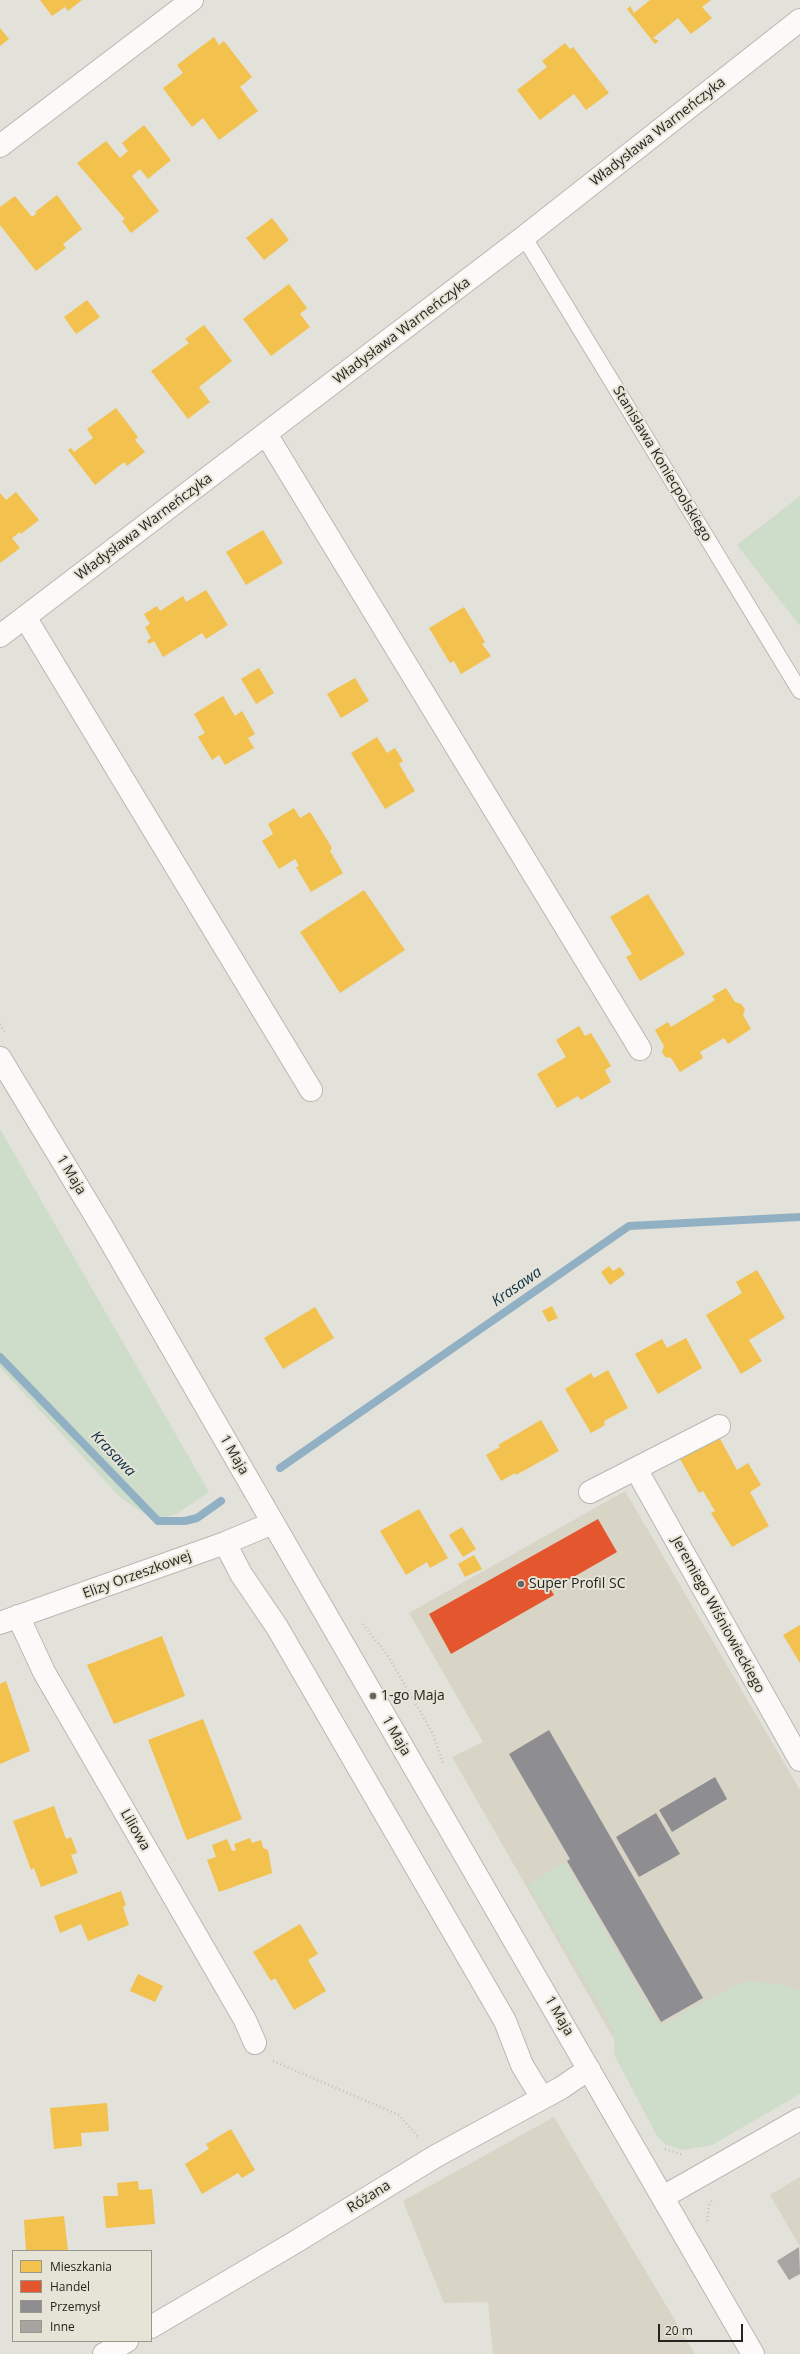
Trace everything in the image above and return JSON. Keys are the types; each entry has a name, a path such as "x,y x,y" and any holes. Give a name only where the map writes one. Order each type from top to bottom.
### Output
{"street":[{"path":"0,146 192,0"},
{"name":"Władysława Warneńczyka","path":"0,636 524,237 800,20"},
{"path":"266,434 640,1049"},
{"path":"25,617 311,1090"},
{"name":"1 Maja","path":"0,1058 104,1230 753,2354"},
{"path":"590,1492 719,1426"},
{"name":"Jeremiego Wiśniowieckiego","path":"636,1469 800,1760"},
{"name":"Elizy Orzeszkowej","path":"9,1620 225,1543 273,1523"},
{"path":"225,1543 241,1574 277,1627 501,2014 522,2065 542,2098"},
{"name":"Liliowa","path":"9,1620 44,1672 245,2020 255,2043"},
{"name":"Różana","path":"152,2326 292,2244 436,2156 542,2098 589,2070"},
{"path":"663,2197 800,2119"},
{"path":"104,2354 125,2342"}],"lane":[{"name":"Stanisława Koniecpolskiego","path":"524,237 800,691"}],"path":[{"path":"255,2043 262,2053 272,2060 399,2115 436,2156"}],"shaded area":[{"path":"625,1491 800,1790 800,2046 661,2121 452,1757 483,1742 409,1613"},
{"path":"554,2117 695,2354 493,2354 488,2302 444,2303 403,2201"},
{"path":"800,2177 800,2247 770,2195"}],"green space":[{"path":"800,496 800,626 737,545"},
{"path":"0,1129 209,1492 176,1514 153,1520 119,1496 0,1367"},
{"path":"565,1862 660,2026 736,1985 750,1981 780,1984 800,1991 800,2094 712,2145 682,2150 665,2144 657,2136 615,2056 613,2029 528,1885"}],"building: Mieszkania":[{"path":"40,0 82,0 68,11 65,7 52,16"},
{"path":"650,0 711,0 702,7 712,18 691,34 678,18 653,38 659,41 655,44 627,9 630,6 634,13"},
{"path":"0,28 9,39 0,46"},
{"path":"214,37 219,45 224,41 252,77 240,87 258,111 219,140 203,118 192,127 163,88 183,73 177,65"},
{"path":"565,43 570,49 573,47 609,93 586,110 574,94 540,120 517,90 547,67 542,61"},
{"path":"144,125 171,160 148,179 140,169 132,176 159,211 131,233 122,221 125,219 77,163 106,141 120,158 128,151 122,143"},
{"path":"57,195 82,229 63,244 66,248 36,271 0,225 0,207 15,196 32,217 37,213 35,212"},
{"path":"272,218 289,240 264,260 246,238"},
{"path":"289,284 307,308 300,314 310,327 271,356 243,319"},
{"path":"87,300 100,317 76,334 64,317"},
{"path":"204,325 232,361 199,387 210,402 188,419 151,371 189,343 185,339"},
{"path":"116,408 138,437 135,440 145,452 127,466 124,462 95,485 68,450 71,448 74,452 93,438 87,429"},
{"path":"16,492 39,520 21,534 20,532 12,538 20,548 0,563 0,493 6,500"},
{"path":"263,530 283,563 246,585 226,552"},
{"path":"206,590 228,625 206,639 202,633 163,657 154,641 149,644 147,641 151,638 145,627 150,624 144,614 157,606 160,611 183,596 186,602"},
{"path":"464,607 485,642 482,644 491,656 461,674 454,661 450,663 429,628"},
{"path":"259,668 274,693 256,704 241,679"},
{"path":"355,678 369,701 341,718 327,694"},
{"path":"223,696 235,716 242,711 255,734 248,738 254,748 225,765 219,755 212,760 198,737 205,733 194,714"},
{"path":"377,737 387,753 395,748 403,761 399,764 415,791 385,809 351,753"},
{"path":"294,808 300,818 310,812 332,848 330,851 343,873 311,892 296,867 299,866 295,859 279,869 262,841 273,834 268,824"},
{"path":"364,890 405,950 340,993 300,932"},
{"path":"648,894 685,954 640,981 626,957 632,954 610,917"},
{"path":"726,988 735,1002 741,1004 745,1009 743,1015 751,1029 728,1044 724,1038 700,1052 703,1058 680,1072 671,1058 665,1057 662,1052 664,1046 655,1030 668,1022 671,1027 715,1000 712,996"},
{"path":"579,1026 585,1036 591,1033 611,1066 605,1070 611,1082 581,1100 578,1096 557,1108 537,1074 566,1057 556,1040"},
{"path":"609,1266 613,1271 620,1267 625,1274 610,1285 601,1272"},
{"path":"757,1270 785,1318 749,1340 762,1361 741,1374 706,1315 742,1293 736,1282"},
{"path":"552,1306 558,1318 548,1322 542,1311"},
{"path":"315,1307 334,1338 283,1369 264,1338"},
{"path":"686,1338 702,1368 658,1394 635,1354 662,1339 667,1348"},
{"path":"608,1370 628,1408 604,1421 605,1425 591,1433 565,1389 591,1373 594,1378"},
{"path":"541,1420 559,1451 516,1475 515,1473 501,1481 486,1455 500,1447 498,1445"},
{"path":"719,1437 737,1470 748,1463 761,1485 750,1492 769,1526 732,1547 711,1513 715,1511 703,1491 699,1493 680,1459"},
{"path":"419,1509 448,1558 430,1568 427,1562 406,1575 380,1531"},
{"path":"462,1527 476,1549 463,1557 449,1535"},
{"path":"474,1555 482,1569 465,1577 458,1564"},
{"path":"800,1625 800,1663 783,1635"},
{"path":"162,1636 185,1696 114,1724 87,1665"},
{"path":"6,1681 30,1751 0,1764 0,1684"},
{"path":"203,1719 242,1819 187,1840 148,1740"},
{"path":"54,1806 66,1839 71,1837 77,1853 71,1855 78,1873 41,1887 34,1868 31,1870 13,1821"},
{"path":"250,1838 252,1843 261,1840 263,1848 268,1850 272,1873 219,1892 207,1860 216,1857 212,1845 227,1839 232,1851 236,1850 234,1844"},
{"path":"121,1891 126,1905 123,1907 129,1925 88,1941 81,1924 60,1933 54,1916"},
{"path":"300,1924 318,1954 308,1960 326,1991 294,2010 275,1978 271,1981 253,1952"},
{"path":"138,1974 163,1986 155,2002 130,1991"},
{"path":"107,2103 109,2131 81,2133 82,2146 54,2149 50,2108"},
{"path":"231,2129 255,2170 242,2178 238,2173 202,2194 185,2164 209,2149 206,2144"},
{"path":"138,2181 139,2190 152,2189 155,2224 106,2228 103,2196 118,2196 117,2183"},
{"path":"64,2216 68,2250 26,2250 24,2220"}],"building: Handel":[{"name":"Super Profil SC","path":"598,1519 617,1552 551,1590 554,1595 451,1654 429,1614"}],"building: Przemysł":[{"path":"549,1730 703,1998 661,2022 567,1861 570,1859 509,1754"},
{"path":"715,1777 727,1799 672,1832 659,1810"},
{"path":"656,1813 680,1854 639,1877 616,1837"}],"building: Inne":[{"path":"799,2247 800,2274 789,2280 777,2261"}],"waterway":[{"name":"Krasawa","path":"280,1468 629,1226 800,1217"},
{"name":"Krasawa","path":"0,1357 158,1521 185,1521 197,1518 221,1501"}],"place":[{"name":"Super Profil SC","path":"521,1584"},
{"name":"1-go Maja","path":"373,1696"}]}
